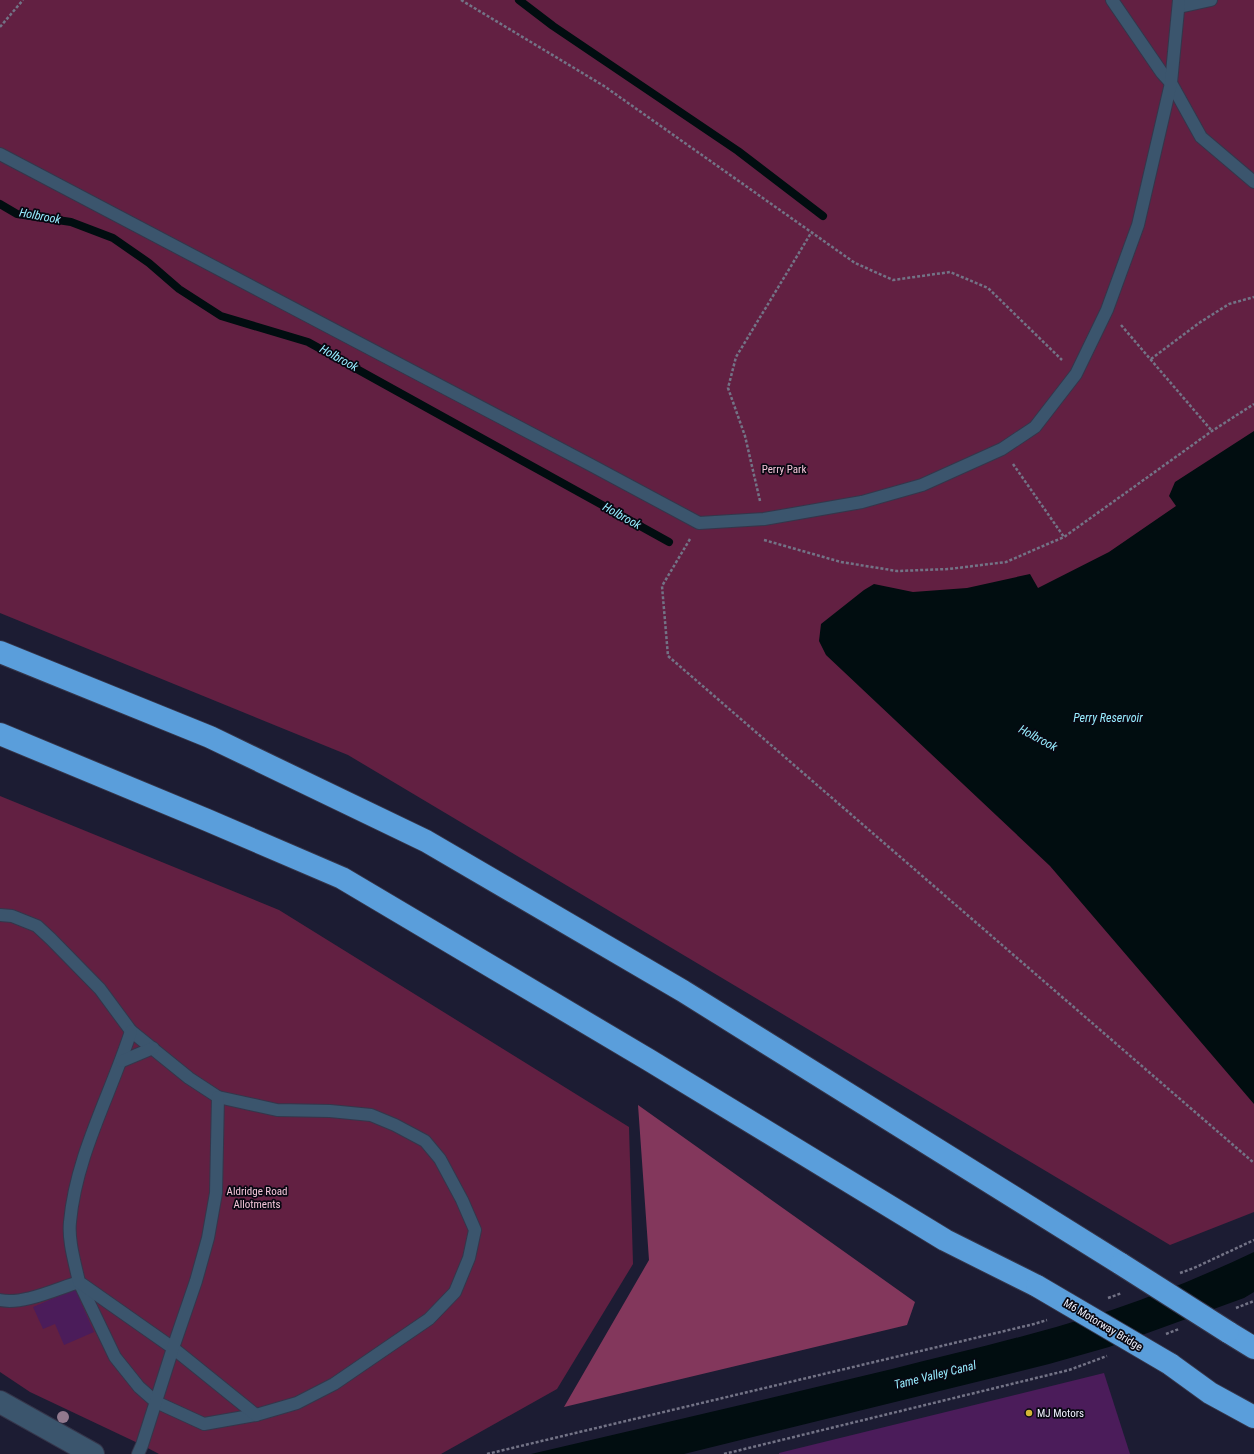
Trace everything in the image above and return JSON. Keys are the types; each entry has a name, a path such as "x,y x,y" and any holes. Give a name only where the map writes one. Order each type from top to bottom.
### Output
{"highway":[{"path":"0,652 210,737 426,842 683,991 1254,1348"},
{"name":"M6 Motorway Bridge","path":"0,734 342,878 649,1060 945,1240 1037,1286 1170,1364 1210,1392 1254,1417"}],"street":[{"path":"0,1402 93,1454"}],"lane":[{"path":"1112,0 1162,73 1171,83 1201,137 1254,182"},
{"path":"0,154 589,464 699,524 764,519 862,502 922,485 1002,449 1035,427 1076,374 1107,310 1138,225 1171,83 1179,3 1210,0"},
{"path":"0,915 12,916 37,926 100,989 131,1030 189,1078 218,1096 277,1110 330,1111 371,1115 395,1125 425,1142 440,1159 462,1200 475,1230 469,1258 455,1292 429,1319 334,1384 297,1404 256,1415 204,1424 156,1402 139,1387 115,1357 79,1282 70,1240 70,1223 75,1193 86,1148 122,1060 131,1030"},
{"path":"122,1060 153,1048"},
{"path":"138,1454 196,1281 208,1238 216,1193 218,1096"},
{"path":"0,1300 6,1301 34,1297 79,1282"},
{"path":"79,1282 173,1348 256,1415"},
{"path":"1210,1392 1254,1429"}],"path":[{"path":"0,27 24,0"},
{"path":"461,0 604,86 855,263 893,280 950,272 988,288 1076,374"},
{"path":"764,519 745,436 728,388 736,357 811,232"},
{"path":"1150,359 1199,323 1229,304 1254,297"},
{"path":"1107,310 1212,431"},
{"path":"763,539 841,562 897,571 949,569 1006,562 1064,537 1212,431 1254,404"},
{"path":"1002,449 1064,537"},
{"path":"699,524 662,586 668,656 1254,1163"},
{"path":"1180,1273 1254,1240"},
{"path":"1107,1299 1129,1291"},
{"path":"1232,1309 1254,1301"},
{"path":"487,1454 1003,1332 1048,1319"},
{"path":"1165,1334 1180,1329"},
{"path":"724,1454 1069,1370 1113,1353"}],"green space":[{"name":"Perry Park","path":"0,0 1254,0 1254,1212 1170,1245 348,755 0,613"},
{"name":"Aldridge Road Allotments","path":"0,796 279,910 629,1127 633,1264 557,1389 441,1454 159,1454 30,1392 0,1372"}],"shaded area":[{"path":"638,1105 915,1302 907,1325 564,1407 649,1260"}],"water":[{"name":"Perry Reservoir","path":"1254,431 1254,1104 1050,866 826,655 819,641 821,624 864,590 874,584 913,592 967,588 1030,574 1038,588 1109,552 1176,506 1169,496 1175,482"},
{"name":"Tame Valley Canal","path":"1254,1252 1254,1292 1244,1298 1109,1347 1049,1364 684,1454 531,1454 892,1369 1045,1330 1096,1315 1156,1294"}],"building":[{"path":"75,1289 94,1332 64,1345 55,1324 43,1329 33,1307"},
{"name":"MJ Motors","path":"1104,1373 1130,1454 779,1454 779,1453"}],"waterway":[{"path":"519,0 553,26 738,151 823,216"},
{"name":"Holbrook","path":"0,204 17,214 71,222 113,238 149,263 179,289 221,316 308,342 669,542"}],"place":[{"name":"MJ Motors","path":"1029,1413"}]}
